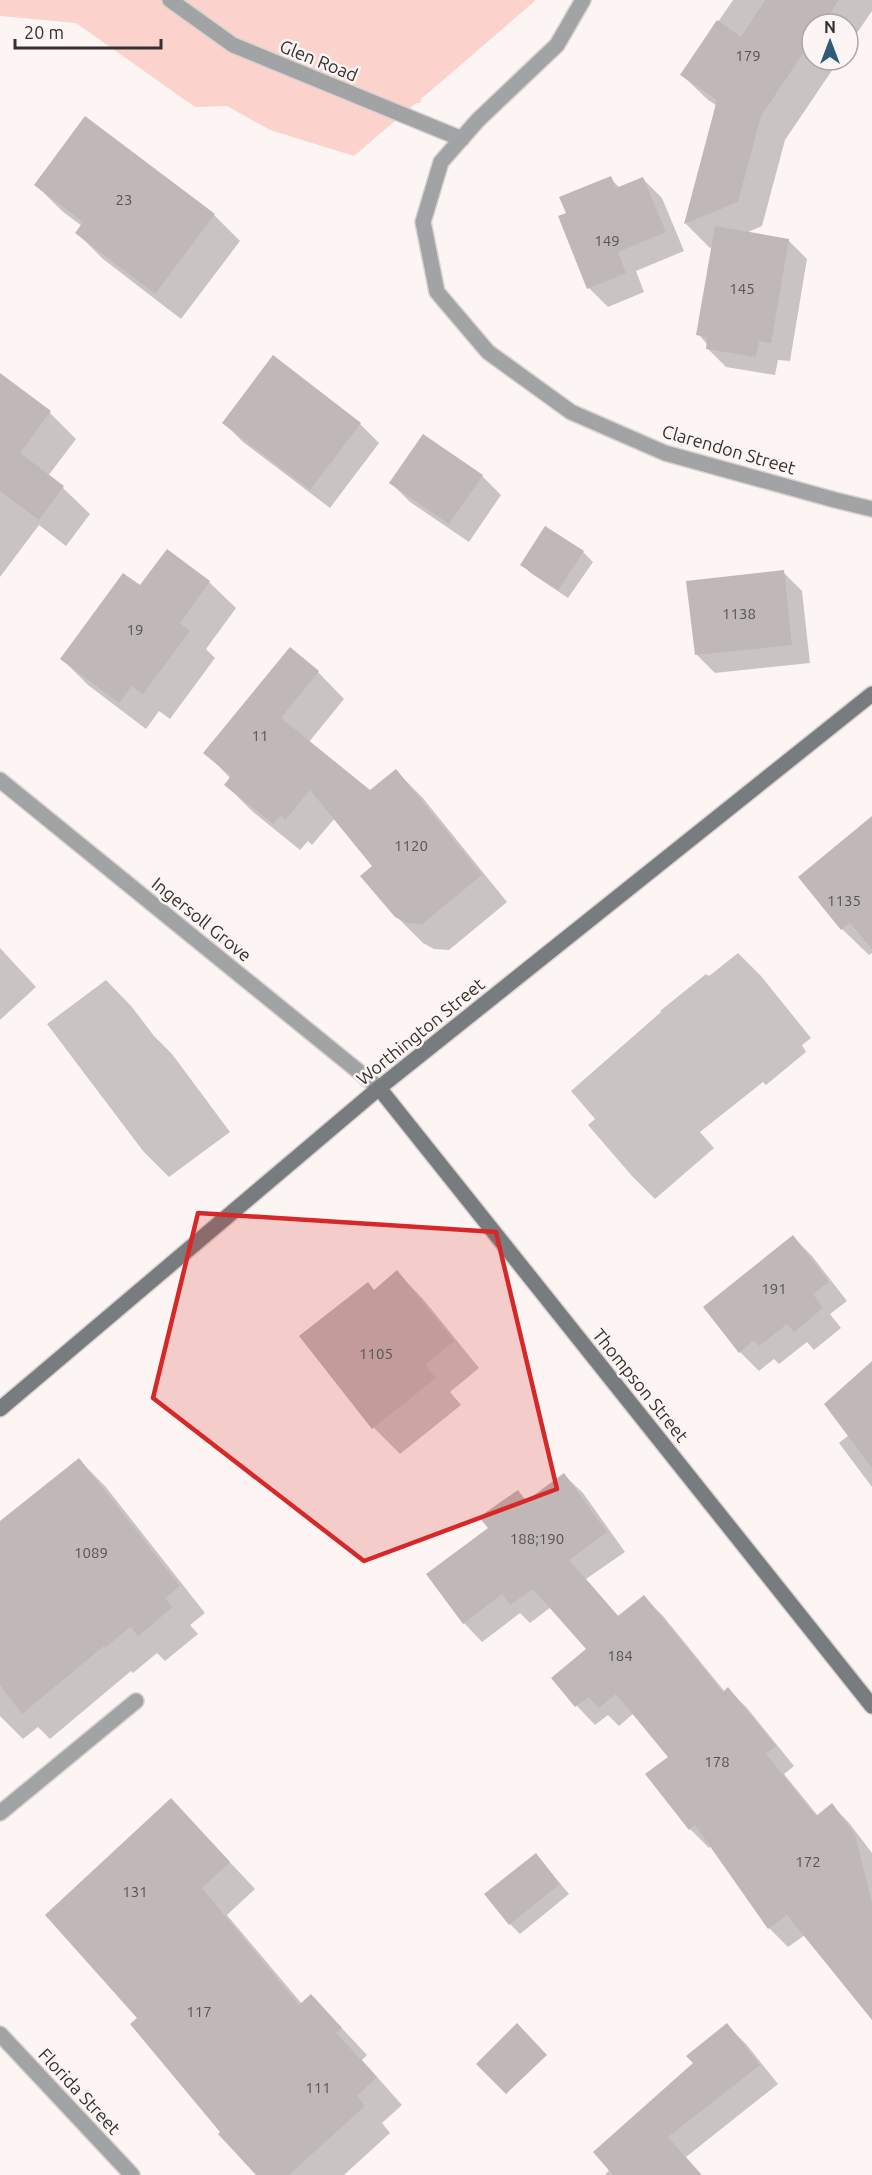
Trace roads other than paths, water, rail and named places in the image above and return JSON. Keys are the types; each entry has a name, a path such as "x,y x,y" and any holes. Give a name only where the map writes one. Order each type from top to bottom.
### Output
{"main road":[{"name":"Worthington Street","path":"0,1409 379,1088 872,694"},
{"name":"Thompson Street","path":"379,1088 872,1706"}],"street":[{"name":"Glen Road","path":"170,0 232,45 462,139"},
{"name":"Clarendon Street","path":"583,0 557,45 478,120 441,162 423,222 437,292 488,352 571,412 665,453 872,508"},
{"name":"Ingersoll Grove","path":"0,780 379,1088"},
{"path":"0,1813 136,1701"},
{"name":"Florida Street","path":"0,2034 132,2175"}]}
